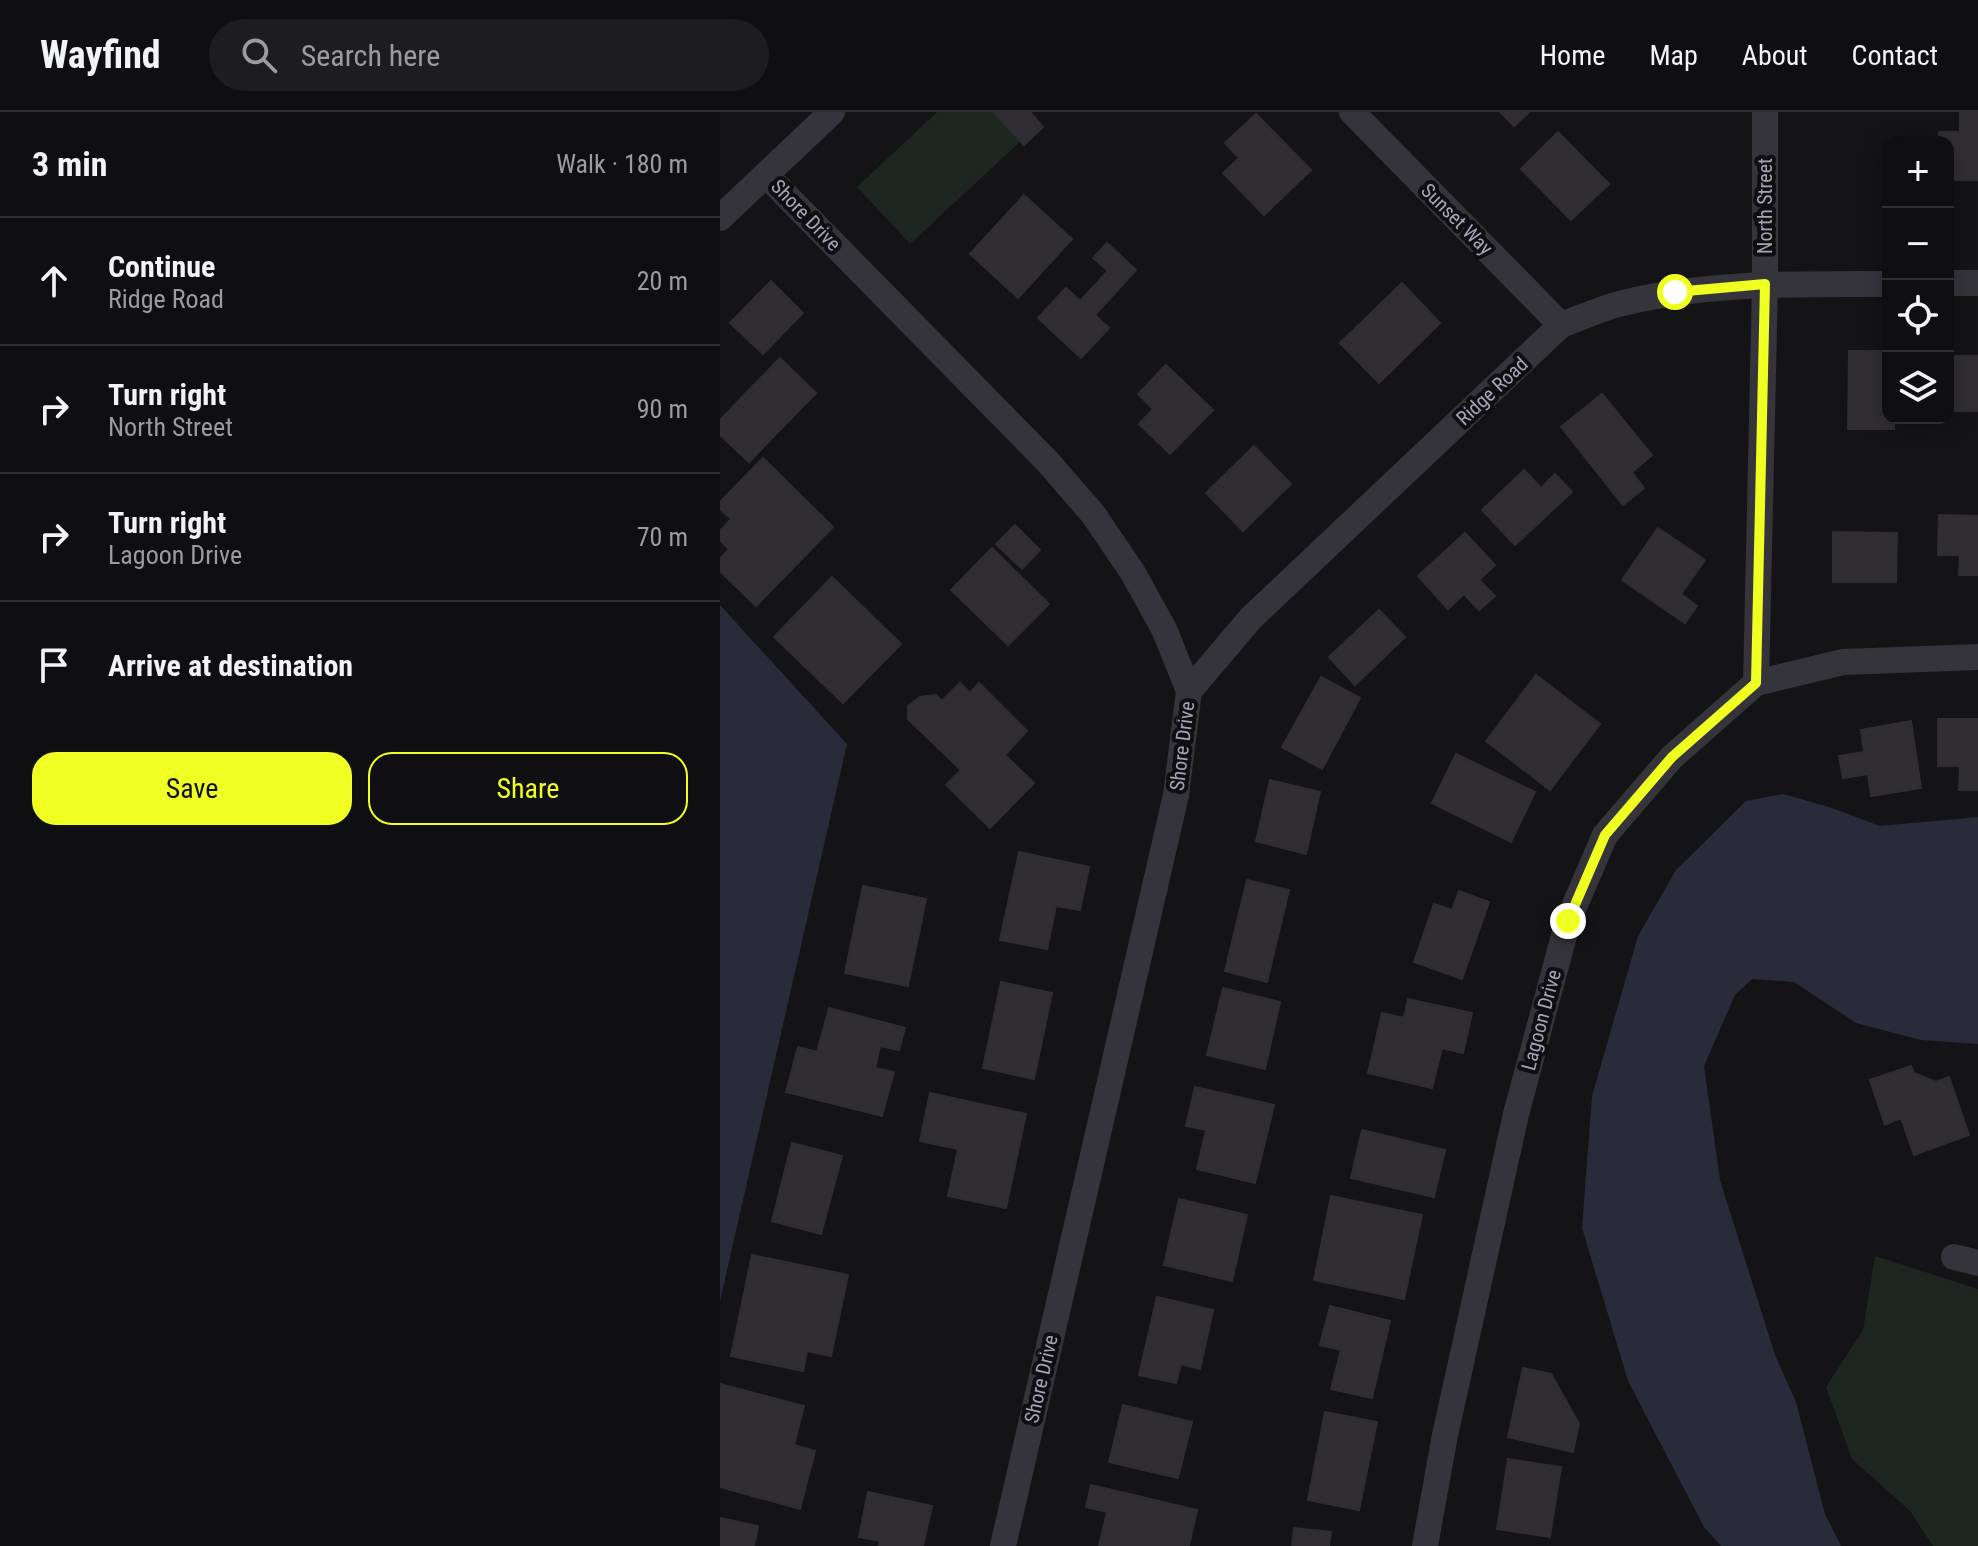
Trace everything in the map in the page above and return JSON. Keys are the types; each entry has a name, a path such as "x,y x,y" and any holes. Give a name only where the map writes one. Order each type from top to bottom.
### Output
{"street":[{"name":"Shore Drive","path":"832,112 766,175 1039,453 1093,514 1133,573 1164,629 1189,691 1176,795 1003,1546"},
{"name":"Sunset Way","path":"1352,112 1561,325"},
{"name":"North Street","path":"1756,683 1765,284 1765,112"},
{"path":"720,218 766,175"},
{"path":"1954,283 1978,283"},
{"name":"Ridge Road","path":"1189,691 1251,618 1561,325 1616,304 1675,292 1765,284 1882,284"},
{"name":"Lagoon Drive","path":"1425,1546 1445,1435 1516,1114 1568,921 1605,835 1672,757 1756,683 1843,662 1978,657"}],"shaded area":[{"path":"937,112 1018,112 1034,129 910,244 857,187"},
{"path":"1875,1256 1978,1289 1978,1546 1933,1546 1910,1511 1852,1459 1826,1387 1863,1330"}],"water":[{"path":"720,605 847,744 720,1301"},
{"path":"1783,794 1880,826 1978,817 1978,1044 1921,1040 1856,1023 1794,982 1752,979 1735,995 1704,1066 1720,1180 1775,1355 1796,1402 1825,1514 1841,1546 1721,1546 1704,1527 1628,1381 1582,1228 1592,1096 1638,936 1676,870 1746,801"}],"building":[{"path":"993,112 1030,112 1043,127 1024,145"},
{"path":"1500,112 1529,112 1514,126"},
{"path":"1960,112 1978,112 1978,180 1954,180 1954,136 1939,136 1939,132 1960,132"},
{"path":"1256,114 1311,170 1264,215 1223,173 1239,158 1225,143"},
{"path":"1558,132 1609,184 1571,220 1521,169"},
{"path":"1024,195 1072,239 1018,298 970,254"},
{"path":"1107,243 1136,270 1095,315 1109,328 1081,358 1038,318 1066,288 1080,301 1108,271 1093,258"},
{"path":"771,281 803,313 763,354 730,323"},
{"path":"1402,283 1440,323 1379,383 1340,343"},
{"path":"1849,351 1882,351 1882,424 1894,424 1894,429 1848,429"},
{"path":"1954,356 1978,356 1978,411 1954,411"},
{"path":"780,358 816,393 749,462 720,435 720,420"},
{"path":"1166,365 1213,410 1170,454 1139,424 1153,409 1138,394"},
{"path":"1602,394 1652,455 1632,472 1644,488 1623,505 1561,427"},
{"path":"1254,446 1291,484 1243,531 1206,493"},
{"path":"763,458 833,527 756,606 720,571 720,559 729,549 720,540 720,531 731,519 720,509 720,502"},
{"path":"1524,470 1541,488 1555,474 1572,492 1515,545 1482,510"},
{"path":"1939,515 1978,516 1978,575 1959,575 1960,555 1938,555"},
{"path":"1015,525 1040,550 1022,569 996,544"},
{"path":"1658,528 1705,560 1681,594 1697,606 1685,623 1622,580"},
{"path":"1833,532 1897,533 1896,582 1833,582"},
{"path":"1465,533 1495,565 1479,580 1495,596 1479,610 1464,594 1448,609 1418,576"},
{"path":"992,548 1049,604 1008,645 951,590"},
{"path":"832,577 901,644 843,703 774,637"},
{"path":"1379,610 1405,637 1355,685 1329,657"},
{"path":"1536,675 1600,724 1550,790 1486,741"},
{"path":"1321,677 1360,698 1322,769 1282,747"},
{"path":"960,683 970,693 979,683 1027,731 1005,755 1034,783 990,828 946,785 961,770 908,719 908,706 920,697 936,695 942,701"},
{"path":"1938,719 1978,719 1978,790 1959,790 1960,766 1938,766"},
{"path":"1911,721 1921,788 1871,796 1868,774 1843,778 1839,756 1864,752 1861,730"},
{"path":"1456,754 1535,792 1511,842 1432,803"},
{"path":"1270,780 1320,792 1306,854 1256,841"},
{"path":"1019,852 1089,867 1080,910 1056,906 1047,949 1000,940"},
{"path":"1247,880 1289,890 1267,982 1225,971"},
{"path":"863,886 926,899 908,986 845,973"},
{"path":"1459,891 1489,902 1462,979 1414,962 1434,904 1452,910"},
{"path":"1001,982 1052,993 1034,1079 983,1068"},
{"path":"1223,988 1280,1002 1265,1069 1207,1055"},
{"path":"1408,999 1472,1013 1463,1053 1442,1048 1432,1088 1368,1073 1382,1013 1404,1018"},
{"path":"829,1008 905,1028 899,1050 880,1046 875,1068 894,1072 882,1116 786,1092 798,1047 817,1052"},
{"path":"1911,1066 1914,1073 1936,1082 1949,1077 1969,1135 1914,1155 1901,1118 1885,1125 1870,1080"},
{"path":"1195,1087 1274,1105 1255,1183 1197,1169 1206,1130 1186,1126"},
{"path":"930,1093 1026,1114 1006,1208 948,1196 958,1149 920,1141"},
{"path":"1362,1130 1445,1150 1434,1197 1351,1178"},
{"path":"792,1143 842,1156 821,1234 772,1221"},
{"path":"1331,1196 1422,1215 1404,1299 1314,1280"},
{"path":"1179,1199 1247,1215 1232,1281 1164,1265"},
{"path":"752,1255 848,1275 831,1356 807,1351 803,1371 731,1356"},
{"path":"1157,1297 1213,1310 1200,1369 1181,1364 1176,1383 1139,1375"},
{"path":"1330,1306 1390,1321 1372,1398 1331,1389 1341,1350 1320,1345"},
{"path":"1523,1368 1551,1374 1579,1424 1573,1452 1508,1437"},
{"path":"720,1384 804,1406 794,1445 815,1451 800,1509 720,1487"},
{"path":"1123,1405 1192,1422 1178,1478 1109,1462"},
{"path":"1325,1412 1377,1422 1359,1510 1308,1500"},
{"path":"1508,1459 1561,1467 1550,1537 1497,1529"},
{"path":"1091,1485 1197,1510 1189,1546 1099,1546 1107,1512 1086,1507"},
{"path":"868,1492 932,1506 923,1546 879,1546 880,1541 859,1537"},
{"path":"720,1518 758,1526 754,1546 720,1546"},
{"path":"1294,1528 1331,1532 1329,1546 1292,1546"}],"route":[{"path":"1568,921 1605,835 1672,757 1756,683 1765,284 1675,292"}]}
